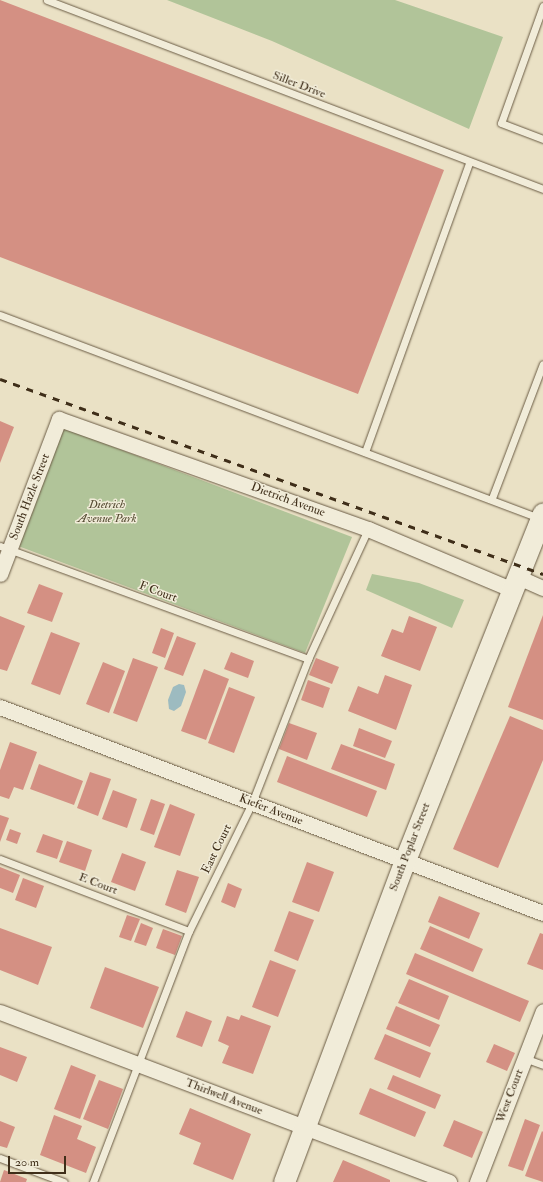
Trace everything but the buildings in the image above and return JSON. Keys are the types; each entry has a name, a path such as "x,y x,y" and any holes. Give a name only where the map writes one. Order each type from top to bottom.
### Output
{"main road":[{"name":"South Poplar Street","path":"284,1182 303,1127 405,860 542,516"}],"street":[{"name":"Dietrich Avenue","path":"59,419 368,529 515,584 543,588"},
{"name":"South Hazle Street","path":"0,574 5,547 59,419"},
{"name":"Kiefer Avenue","path":"0,707 543,913"},
{"name":"West Court","path":"476,1182 543,1010"},
{"name":"Thirlwell Avenue","path":"0,1012 449,1182"}],"lane":[{"name":"Siller Drive","path":"48,0 543,189"},
{"path":"543,6 501,123 543,139"},
{"path":"365,452 469,162"},
{"path":"0,315 365,452 542,516"},
{"path":"492,498 543,364"},
{"name":"East Court","path":"93,1182 189,931 252,803 308,659 368,529"},
{"name":"F Court","path":"5,547 308,659"},
{"name":"E Court","path":"0,859 189,931"},
{"path":"524,1058 543,1066"},
{"path":"0,1158 64,1182"}],"green space":[{"path":"167,0 395,0 503,37 469,129 272,41"},
{"name":"Dietrich Avenue Park","path":"61,427 352,537 305,653 18,546"},
{"path":"372,574 419,583 464,600 452,628 366,590"}],"water":[{"path":"179,684 184,685 186,692 181,706 174,711 169,709 168,700 173,687"}],"railway":[{"path":"0,379 543,574"}]}
